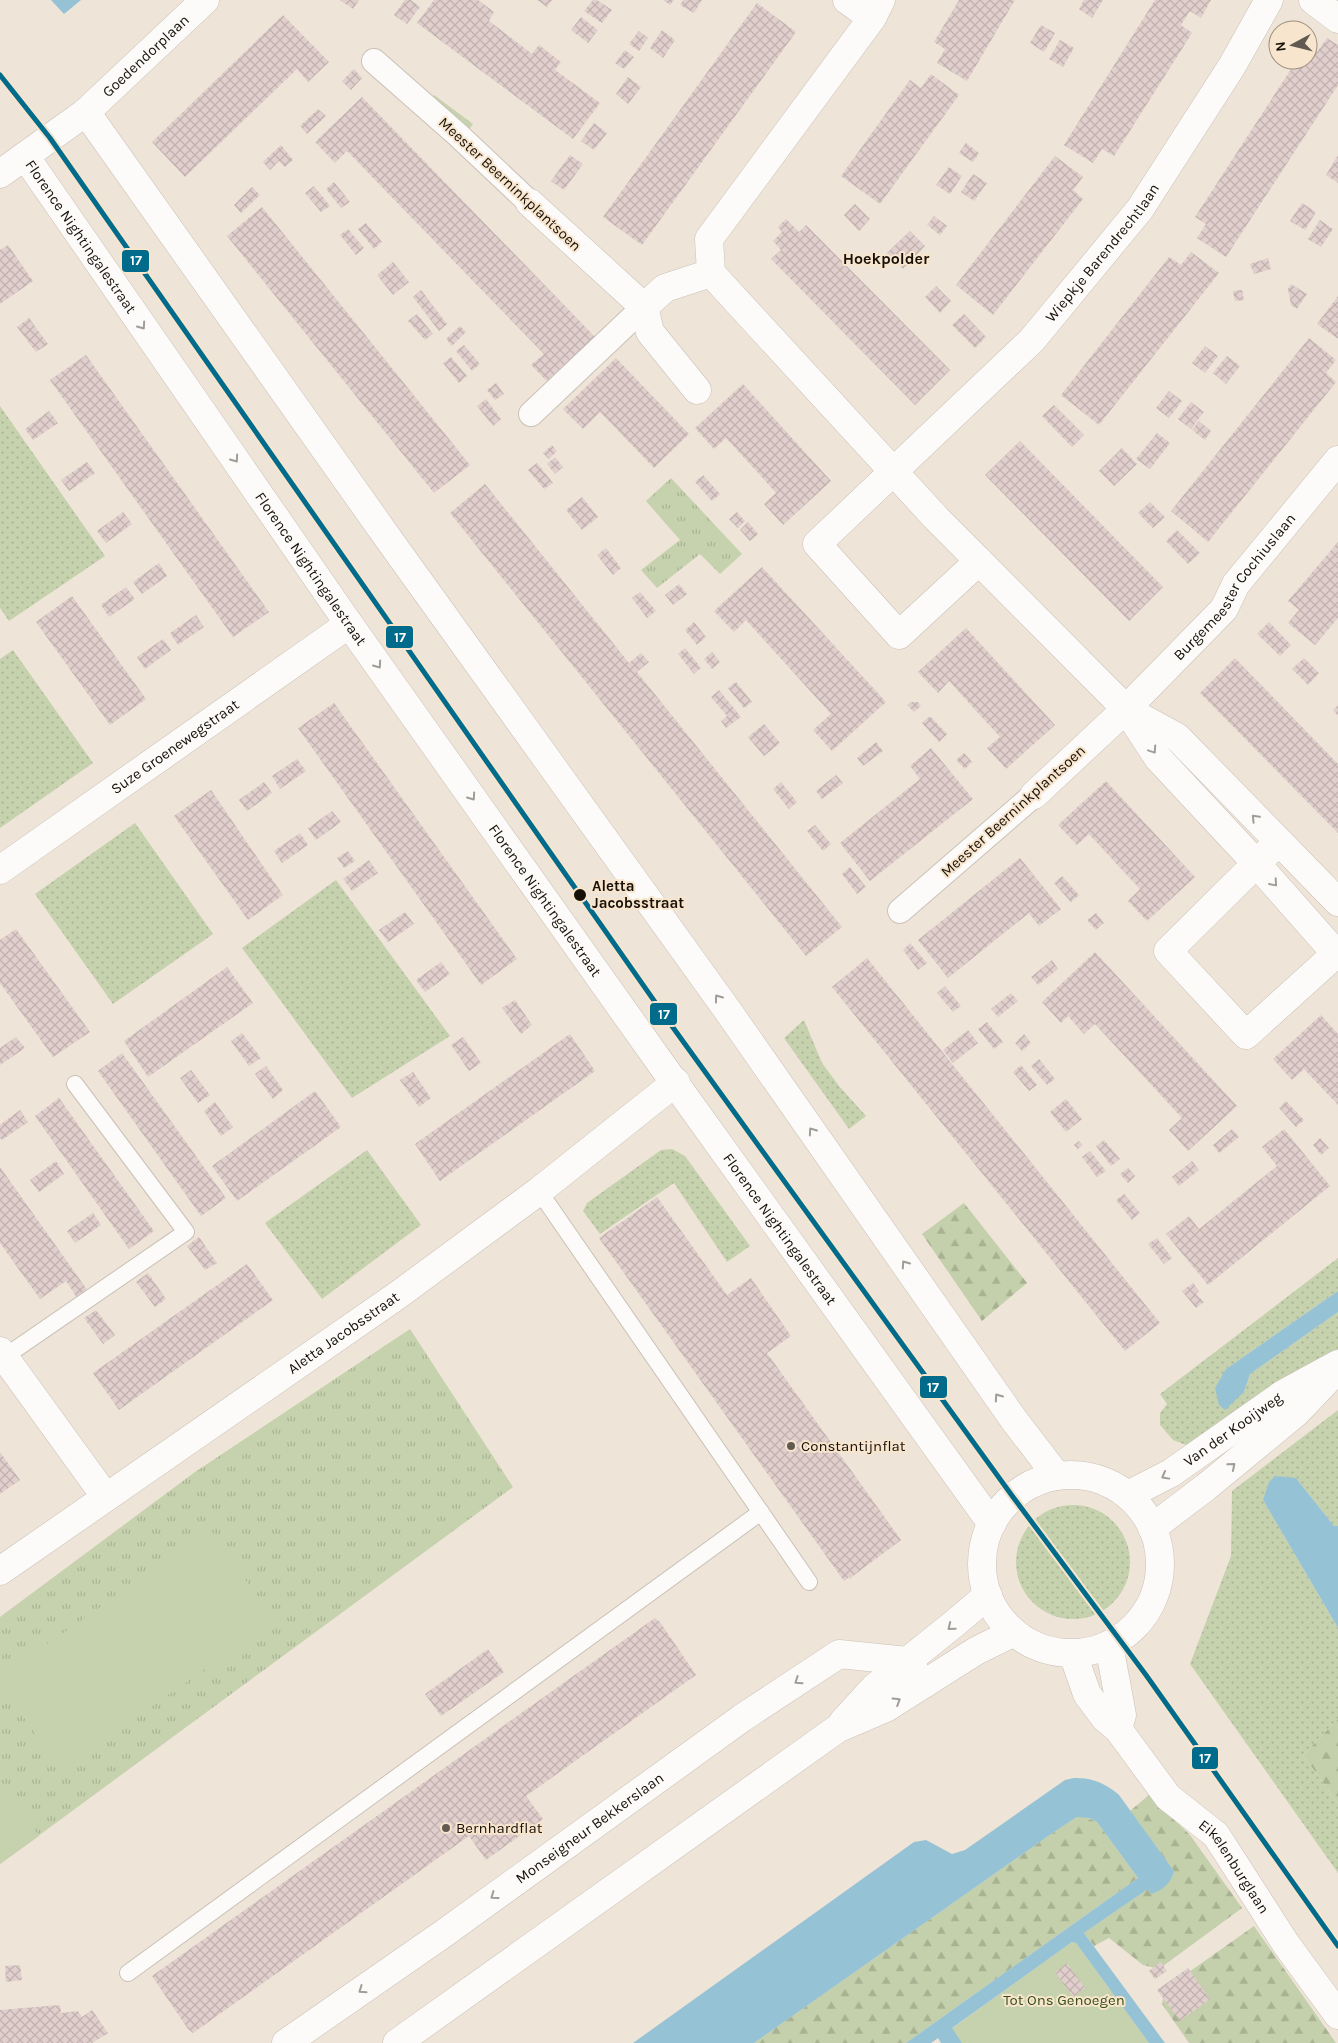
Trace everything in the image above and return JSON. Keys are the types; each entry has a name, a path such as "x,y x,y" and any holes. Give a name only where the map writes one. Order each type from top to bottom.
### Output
{"street":[{"name":"Goedendorplaan","path":"86,112 205,0"},
{"path":"847,0 877,9 709,239 711,273 979,561 1126,709 1158,758 1256,863 1337,954 1246,1035 1168,950 1256,863 1278,842"},
{"name":"Wiepkje Barendrechtlaan","path":"894,471 1032,340 1140,209 1232,66 1269,0"},
{"path":"1313,0 1338,18"},
{"name":"Meester Beerninkplantsoen","path":"374,61 458,135 644,308"},
{"name":"Florence Nightingalestraat","path":"86,112 25,156 349,624 992,1524"},
{"path":"86,112 395,549 728,1011 1014,1420 1057,1476"},
{"path":"0,174 25,156"},
{"path":"531,414 665,288 711,273"},
{"path":"644,308 650,332 697,390"},
{"name":"Burgemeester Cochiuslaan","path":"1126,709 1224,609 1236,584 1338,460"},
{"path":"894,471 817,544 899,635 979,561"},
{"name":"Suze Groenewegstraat","path":"0,870 349,624"},
{"path":"1126,709 1177,737 1338,902"},
{"name":"Meester Beerninkplantsoen","path":"900,911 1034,795 1126,709"},
{"name":"Aletta Jacobsstraat","path":"0,1571 105,1496 398,1295 539,1191 676,1082"},
{"path":"2,1356 105,1496"},
{"name":"Van der Kooijweg","path":"1128,1496 1171,1473 1283,1394 1338,1364"},
{"name":"Van der Kooijweg","path":"1152,1528 1206,1487 1297,1412 1338,1369"},
{"path":"1057,1476 1082,1476 1106,1482 1128,1496 1142,1510 1152,1528 1160,1555 1158,1584 1148,1610 1130,1631 1109,1645 1073,1654 1051,1651 1031,1644 1014,1632 998,1615 988,1595 982,1571 984,1546 992,1524 1012,1497 1029,1486 1057,1476"},
{"path":"837,1729 874,1688 988,1595"},
{"path":"397,2043 837,1729 886,1708 976,1651 1014,1632"},
{"path":"1109,1645 1122,1715 1118,1729"},
{"name":"Monseigneur Bekkerslaan","path":"286,2043 451,1928 742,1718 839,1654 907,1661"},
{"name":"Eikelenburglaan","path":"1073,1654 1087,1694 1106,1718 1118,1729 1168,1797 1216,1835 1286,1944 1338,2014"},
{"path":"907,1661 924,1684"}],"lane":[{"path":"2,1356 186,1232 76,1084"},
{"path":"539,1191 809,1582"},
{"path":"128,1973 761,1512"}],"green space":[{"path":"434,95 473,124 454,148 423,114"},
{"path":"0,406 105,556 9,621 0,608"},
{"path":"671,478 742,554 720,574 700,554 657,588 641,570 680,540 646,501"},
{"path":"13,650 93,763 0,828 0,659"},
{"path":"135,823 213,934 113,1004 35,894"},
{"path":"336,880 450,1036 352,1098 242,948"},
{"path":"804,1020 822,1063 839,1086 866,1116 849,1129 784,1038"},
{"path":"672,1149 685,1156 750,1246 727,1262 674,1183 600,1234 583,1211 587,1203 661,1150"},
{"path":"367,1150 421,1225 322,1299 265,1223"},
{"path":"964,1203 1027,1283 982,1321 922,1234"},
{"path":"1338,1258 1338,1291 1226,1369 1244,1392 1250,1374 1338,1312 1338,1349 1244,1416 1192,1450 1186,1445 1173,1440 1160,1425 1160,1413 1167,1404 1160,1394"},
{"path":"410,1329 513,1487 0,1864 0,1617 195,1472"},
{"path":"1338,1410 1338,1526 1334,1526 1296,1478 1263,1500 1338,1628 1338,1719 1303,1755 1338,1803 1338,1873 1190,1664 1231,1556 1232,1491"},
{"path":"1073,1505 1095,1509 1105,1514 1121,1530 1126,1540 1130,1562 1126,1584 1121,1594 1105,1610 1095,1615 1073,1619 1051,1615 1041,1610 1025,1594 1020,1584 1016,1562 1020,1540 1025,1530 1041,1514 1051,1509"},
{"path":"211,1530 274,1621 60,1770 0,1683 0,1677"},
{"path":"1338,1719 1338,1803 1303,1755"},
{"path":"0,1783 39,1836 0,1864"},
{"path":"1149,1795 1190,1835 1242,1908 1159,1969 1143,1965 1109,1938 1094,1946 1084,1933 1174,1871 1130,1811"},
{"path":"1083,1816 1097,1822 1138,1878 906,2043 754,2043 1054,1832 1077,1817"},
{"path":"1254,1926 1336,2043 1189,2043 1162,2004 1165,1989"},
{"name":"Tot Ons Genoegen","path":"1072,1942 1076,1943 1149,2043 962,2043 951,2029"}],"water":[{"path":"51,0 81,0 64,14"},
{"path":"1338,1291 1338,1312 1250,1374 1244,1392 1225,1410 1219,1405 1215,1388 1226,1369"},
{"path":"1275,1476 1296,1478 1334,1526 1338,1526 1338,1628 1263,1500 1269,1482"},
{"path":"1074,1778 1098,1782 1119,1795 1174,1871 1171,1879 1163,1888 1151,1894 1148,1889 1084,1933 1165,2043 1149,2043 1076,1943 1072,1942 952,2028 962,2043 941,2043 938,2038 931,2043 906,2043 1138,1878 1097,1822 1089,1818 1077,1817 754,2043 633,2043 914,1842 926,1840 952,1854 965,1850 1065,1780"}],"building":[{"path":"340,0 359,0 353,9"},
{"path":"405,0 411,0 420,7 407,24 394,15"},
{"path":"434,0 478,0 494,12 489,21 532,54 539,45 561,62 555,70 600,103 573,139 417,23"},
{"path":"537,0 552,0 547,7"},
{"path":"593,0 597,0 612,10 602,23 584,11"},
{"path":"663,0 674,0 670,5"},
{"path":"683,0 702,0 694,13 680,5"},
{"path":"959,0 1015,0 967,81 937,63 945,49 934,42"},
{"path":"1084,0 1103,0 1092,18 1079,9"},
{"path":"1155,0 1211,0 1201,18 1190,11 1181,25 1192,33 1114,156 1102,149 1093,163 1064,145"},
{"path":"757,3 796,32 642,245 603,217"},
{"path":"283,15 329,62 308,82 297,69 185,177 152,142"},
{"path":"581,17 598,30 588,43 571,30"},
{"path":"1041,25 1055,33 1044,52 1030,43"},
{"path":"662,30 675,40 663,58 650,48"},
{"path":"639,31 648,38 639,51 629,44"},
{"path":"1327,38 1338,45 1338,85 1226,257 1197,238 1206,224 1195,217 1291,70 1318,70 1318,51"},
{"path":"1060,40 1074,48 1063,67 1049,59"},
{"path":"625,50 634,57 624,69 615,63"},
{"path":"354,69 362,78 351,90 342,81"},
{"path":"931,74 959,95 880,204 841,176 910,80 921,88"},
{"path":"628,77 641,87 628,104 616,94"},
{"path":"362,97 598,340 551,385 531,365 544,354 347,151 335,163 315,142"},
{"path":"318,109 326,116 307,134 300,126"},
{"path":"594,123 607,133 594,150 581,141"},
{"path":"966,143 979,153 973,162 959,153"},
{"path":"281,145 293,160 285,167 279,161 270,170 263,162"},
{"path":"570,155 583,164 564,190 551,181"},
{"path":"1338,155 1338,183 1326,175"},
{"path":"1055,156 1083,177 1073,190 1083,199 993,315 956,285"},
{"path":"949,167 962,176 950,194 936,185"},
{"path":"973,174 987,183 974,201 961,192"},
{"path":"334,182 350,202 341,208 326,189"},
{"path":"314,186 330,206 321,212 305,193"},
{"path":"252,187 260,195 241,213 234,205"},
{"path":"1302,203 1316,212 1305,230 1290,221"},
{"path":"855,204 870,219 859,231 844,215"},
{"path":"262,207 470,465 434,493 227,236"},
{"path":"934,216 947,226 940,235 927,225"},
{"path":"786,219 799,232 806,225 950,370 915,405 771,259 781,250 773,241 782,232 778,227"},
{"path":"1320,220 1333,229 1321,247 1308,239"},
{"path":"366,223 382,242 374,249 358,229"},
{"path":"348,229 364,248 356,255 340,235"},
{"path":"910,231 925,246 903,269 887,253"},
{"path":"8,245 33,281 0,304 0,250"},
{"path":"1191,252 1219,273 1099,425 1061,395 1169,257 1181,265"},
{"path":"1268,258 1271,269 1254,274 1250,264"},
{"path":"393,262 409,282 393,295 377,275"},
{"path":"1291,284 1307,294 1297,309 1291,305 1288,289"},
{"path":"936,286 951,301 940,313 925,297"},
{"path":"421,290 447,324 439,331 413,297"},
{"path":"1242,290 1244,300 1235,301 1233,291"},
{"path":"1338,296 1338,339 1317,324"},
{"path":"417,314 433,334 425,340 408,321"},
{"path":"964,314 986,337 975,348 952,325"},
{"path":"29,318 48,344 36,352 17,327"},
{"path":"460,326 466,332 452,346 446,339"},
{"path":"1309,338 1336,360 1326,373 1336,382 1208,542 1171,511"},
{"path":"464,345 480,364 472,371 456,351"},
{"path":"1205,346 1218,356 1205,373 1192,363"},
{"path":"86,355 269,612 233,637 50,380"},
{"path":"1227,356 1240,366 1226,384 1213,373"},
{"path":"451,357 467,376 459,383 443,363"},
{"path":"616,358 689,434 654,468 600,412 583,429 563,409"},
{"path":"496,383 504,394 495,400 487,390"},
{"path":"743,384 831,481 783,525 764,504 776,493 760,475 726,438 714,449 695,428"},
{"path":"1169,391 1182,401 1169,418 1156,408"},
{"path":"486,399 501,419 493,426 477,406"},
{"path":"1191,402 1204,412 1191,429 1178,419"},
{"path":"1054,405 1084,435 1072,447 1042,416"},
{"path":"49,411 58,423 33,440 25,429"},
{"path":"1199,421 1211,431 1205,440 1192,430"},
{"path":"1157,433 1170,443 1150,469 1136,459"},
{"path":"1020,441 1163,587 1129,621 985,475"},
{"path":"552,445 557,451 549,459 543,453"},
{"path":"1122,448 1137,464 1114,486 1099,471"},
{"path":"555,457 563,467 555,474 547,464"},
{"path":"87,462 95,473 69,491 61,480"},
{"path":"537,463 553,483 544,489 528,470"},
{"path":"703,475 720,494 712,501 695,482"},
{"path":"485,484 629,663 641,653 649,662 637,672 842,927 806,956 450,513"},
{"path":"582,497 598,517 582,530 566,510"},
{"path":"1150,502 1165,517 1153,528 1138,513"},
{"path":"123,512 132,524 106,543 97,531"},
{"path":"737,512 745,521 738,528 729,519"},
{"path":"748,522 758,534 750,541 740,530"},
{"path":"1177,530 1200,553 1188,564 1166,541"},
{"path":"1338,542 1338,618 1315,645 1288,623 1299,610 1288,601"},
{"path":"606,548 621,568 613,575 597,555"},
{"path":"159,563 167,576 142,594 133,582"},
{"path":"762,567 886,702 832,751 813,730 831,714 746,620 734,632 714,611"},
{"path":"679,584 687,594 673,605 665,595"},
{"path":"126,587 135,599 109,617 101,605"},
{"path":"640,592 656,611 647,618 632,598"},
{"path":"72,596 146,699 110,725 36,622"},
{"path":"196,615 204,627 178,645 170,633"},
{"path":"694,622 706,637 697,645 685,630"},
{"path":"1269,622 1291,645 1280,656 1257,634"},
{"path":"966,628 1055,725 1006,769 987,748 1000,737 949,681 938,693 918,672"},
{"path":"163,639 171,650 145,669 137,657"},
{"path":"685,648 701,668 694,674 678,654"},
{"path":"712,652 720,662 712,669 704,659"},
{"path":"1235,658 1338,764 1338,833 1200,693"},
{"path":"1304,658 1319,673 1308,685 1292,669"},
{"path":"736,682 752,702 744,708 728,688"},
{"path":"719,690 741,717 726,728 721,721 727,716 711,697"},
{"path":"911,702 918,702 921,706 914,712 907,705"},
{"path":"334,703 517,959 481,985 298,728"},
{"path":"1338,705 1338,716 1333,710"},
{"path":"930,716 947,734 939,742 922,723"},
{"path":"764,724 780,743 764,756 748,737"},
{"path":"876,742 883,751 863,766 857,758"},
{"path":"931,748 973,799 870,881 840,843 920,779 910,766"},
{"path":"964,753 972,762 965,769 956,760"},
{"path":"297,759 306,771 280,789 272,776"},
{"path":"836,775 843,783 822,799 816,791"},
{"path":"1106,781 1195,877 1147,921 1128,901 1140,889 1089,834 1077,845 1058,825"},
{"path":"264,782 272,793 247,811 239,800"},
{"path":"781,782 797,802 789,809 773,789"},
{"path":"211,790 283,895 248,920 174,816"},
{"path":"332,811 341,822 316,840 308,828"},
{"path":"815,825 831,844 823,851 807,831"},
{"path":"300,833 308,845 282,863 274,851"},
{"path":"348,851 355,861 344,868 337,858"},
{"path":"1020,858 1061,909 1039,926 1029,913 948,978 918,940"},
{"path":"369,860 378,873 352,891 343,879"},
{"path":"850,867 866,887 857,894 842,874"},
{"path":"1062,876 1079,895 1071,902 1054,883"},
{"path":"405,912 414,924 388,942 379,930"},
{"path":"1096,913 1104,923 1096,930 1087,920"},
{"path":"16,929 90,1032 53,1057 0,983 0,940"},
{"path":"910,943 927,963 918,970 903,950"},
{"path":"1095,952 1237,1106 1188,1151 1169,1130 1182,1118 1095,1024 1084,1034 1068,1016 1061,1023 1042,1002"},
{"path":"867,958 1160,1323 1125,1351 832,987"},
{"path":"1052,960 1058,969 1038,985 1031,977"},
{"path":"441,962 450,974 425,992 416,980"},
{"path":"227,967 253,1003 148,1077 124,1041"},
{"path":"945,986 961,1006 953,1012 937,993"},
{"path":"1011,993 1018,1001 998,1017 991,1009"},
{"path":"515,1000 532,1025 521,1034 502,1008"},
{"path":"1321,1015 1338,1034 1338,1105 1304,1069 1292,1080 1273,1059"},
{"path":"987,1022 1003,1042 994,1049 978,1029"},
{"path":"968,1030 978,1043 953,1063 943,1050"},
{"path":"242,1033 261,1058 249,1066 231,1041"},
{"path":"570,1034 595,1071 440,1181 415,1144"},
{"path":"1024,1034 1031,1043 1022,1051 1015,1043"},
{"path":"16,1037 25,1048 0,1065 0,1048"},
{"path":"463,1037 481,1063 469,1071 451,1045"},
{"path":"122,1053 226,1198 201,1216 98,1071"},
{"path":"1039,1059 1055,1079 1047,1085 1031,1066"},
{"path":"1021,1065 1037,1085 1029,1091 1013,1072"},
{"path":"266,1066 283,1090 273,1099 255,1074"},
{"path":"191,1070 210,1095 198,1103 180,1078"},
{"path":"413,1072 431,1098 419,1107 400,1080"},
{"path":"315,1091 341,1127 237,1201 212,1166"},
{"path":"59,1098 154,1231 129,1249 35,1116"},
{"path":"1066,1099 1082,1119 1066,1132 1050,1112"},
{"path":"1286,1101 1304,1120 1296,1127 1279,1108"},
{"path":"215,1102 233,1127 221,1136 204,1111"},
{"path":"20,1110 28,1122 2,1140 0,1138 0,1125"},
{"path":"1232,1129 1239,1137 1219,1153 1213,1145"},
{"path":"1284,1129 1330,1186 1208,1285 1166,1234 1189,1216 1199,1229 1277,1166 1262,1147"},
{"path":"1320,1138 1329,1148 1321,1155 1313,1145"},
{"path":"1104,1140 1120,1159 1111,1166 1096,1146"},
{"path":"1079,1141 1083,1145 1078,1149 1074,1145"},
{"path":"1090,1151 1106,1171 1097,1177 1082,1157"},
{"path":"56,1161 64,1174 39,1192 30,1180"},
{"path":"1192,1161 1199,1170 1179,1186 1172,1177"},
{"path":"0,1167 88,1291 78,1299 66,1281 40,1299 0,1243"},
{"path":"1128,1168 1135,1176 1128,1183 1120,1174"},
{"path":"1124,1194 1140,1213 1132,1220 1116,1200"},
{"name":"Constantijnflat","path":"657,1197 727,1295 751,1278 791,1336 767,1353 901,1540 849,1579 849,1577 844,1581 599,1238"},
{"path":"93,1213 101,1225 75,1243 67,1231"},
{"path":"199,1237 217,1263 205,1270 187,1246"},
{"path":"1157,1238 1172,1258 1164,1264 1148,1244"},
{"path":"247,1264 273,1300 119,1410 93,1373"},
{"path":"148,1273 166,1299 155,1307 136,1282"},
{"path":"1193,1283 1199,1291 1196,1294 1204,1302 1196,1308 1182,1291"},
{"path":"96,1310 115,1335 103,1344 84,1318"},
{"path":"0,1452 20,1480 0,1494"},
{"name":"Bernhardflat","path":"655,1618 660,1622 696,1675 526,1796 543,1819 486,1860 469,1836 193,2033 188,2029 152,1976"},
{"path":"488,1649 504,1672 441,1716 425,1694"},
{"path":"1161,1962 1167,1971 1155,1979 1149,1971"},
{"path":"1067,1963 1085,1988 1073,1997 1055,1972"},
{"path":"20,1965 22,1980 6,1982 5,1966"},
{"path":"1188,1968 1210,1999 1180,2021 1157,1990"},
{"path":"60,2005 61,2013 78,2011 82,2017 92,2010 108,2033 92,2043 0,2043 0,2010"}],"transit line":[{"name":"17","path":"0,75 50,138 669,1022 1013,1497 1146,1675 1338,1946"}],"place":[{"name":"Aletta Jacobsstraat","path":"580,895"},
{"name":"Constantijnflat","path":"791,1446"},
{"name":"Bernhardflat","path":"446,1828"}],"district":[{"name":"Hoekpolder","path":"886,258"}]}
